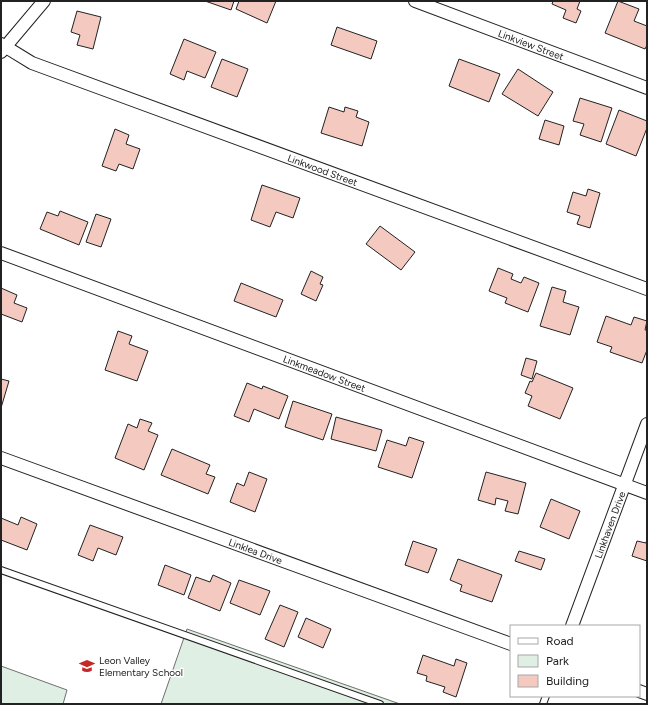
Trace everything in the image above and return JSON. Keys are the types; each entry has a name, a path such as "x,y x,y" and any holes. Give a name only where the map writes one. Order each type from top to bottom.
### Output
{"street":[{"path":"2,48 44,1"},
{"name":"Linkview Street","path":"415,1 647,88"},
{"name":"Linkwood Street","path":"2,48 32,63 647,289"},
{"name":"Linkmeadow Street","path":"1,253 647,493"},
{"name":"Linkhaven Drive","path":"572,625 647,424"},
{"name":"Linklea Drive","path":"1,458 510,644"}],"lane":[{"path":"1,570 380,704"}],"green space":[{"path":"187,629 400,704 161,704"},
{"path":"1,666 67,690 63,704 1,704"}],"building":[{"path":"205,1 234,1 231,10"},
{"path":"239,1 276,1 267,23 236,9"},
{"path":"553,1 580,1 577,9 581,11 576,23 563,18 566,10 552,4"},
{"path":"618,1 639,9 634,21 647,26 647,45 645,49 605,33"},
{"path":"77,11 101,17 93,49 77,45 80,35 71,32"},
{"path":"337,27 377,41 371,59 331,45"},
{"path":"184,39 216,52 205,78 187,71 184,80 170,74"},
{"path":"222,59 248,69 237,97 211,87"},
{"path":"459,59 500,74 489,102 449,86"},
{"path":"518,69 553,92 538,116 502,94"},
{"path":"580,98 612,108 601,142 580,135 584,124 573,121"},
{"path":"329,107 344,112 345,107 358,111 356,117 369,122 362,146 321,133"},
{"path":"619,110 647,121 647,128 636,156 606,144"},
{"path":"545,120 564,126 559,145 539,139"},
{"path":"115,129 129,135 126,144 140,149 133,169 119,164 116,171 102,166"},
{"path":"262,185 300,198 293,218 276,212 270,227 251,220"},
{"path":"588,189 600,193 590,228 577,224 580,216 567,212 573,192 586,196"},
{"path":"60,211 88,222 79,245 40,229 47,212 58,216"},
{"path":"96,214 111,219 101,247 86,242"},
{"path":"380,226 415,252 401,270 366,244"},
{"path":"498,268 513,274 511,279 521,283 524,277 539,283 528,312 505,303 507,298 489,291"},
{"path":"311,271 323,277 320,284 323,285 316,301 301,294"},
{"path":"241,283 283,300 276,317 234,301"},
{"path":"552,287 566,291 563,302 579,307 570,335 540,326"},
{"path":"1,288 17,295 14,303 27,308 22,322 1,314"},
{"path":"606,316 631,325 634,317 647,321 645,330 647,330 647,350 642,363 610,352 612,347 597,342"},
{"path":"118,331 132,336 129,344 148,351 137,381 105,370"},
{"path":"526,358 537,361 532,379 521,375"},
{"path":"536,373 573,388 560,419 528,406 532,396 525,393 530,381 532,382"},
{"path":"1,379 9,381 1,408"},
{"path":"247,383 262,389 263,386 288,396 279,419 254,409 249,422 234,416"},
{"path":"293,401 332,414 323,440 285,427"},
{"path":"336,417 382,430 376,451 331,439"},
{"path":"140,419 152,423 148,431 158,435 144,470 115,458 128,424 137,428"},
{"path":"409,437 424,442 412,478 378,467 387,440 406,446"},
{"path":"172,449 210,465 206,474 215,477 208,494 161,475"},
{"path":"249,472 267,479 255,512 230,502 237,483 244,486"},
{"path":"486,472 526,483 518,514 505,511 508,501 496,498 495,505 478,500"},
{"path":"551,499 580,511 569,539 540,527"},
{"path":"21,517 37,524 27,550 1,540 1,518 18,525"},
{"path":"90,525 123,537 116,555 98,548 93,561 78,555"},
{"path":"647,539 647,561 632,556 637,541 646,543"},
{"path":"413,541 437,549 428,573 405,565"},
{"path":"519,551 545,559 541,570 515,561"},
{"path":"458,559 502,575 492,602 460,591 462,585 450,580"},
{"path":"165,565 191,575 184,595 158,585"},
{"path":"213,575 231,583 220,611 188,598 196,577 210,582"},
{"path":"239,580 270,591 260,615 230,603"},
{"path":"280,605 298,612 284,647 265,639"},
{"path":"306,618 331,629 323,648 298,637"},
{"path":"423,655 454,666 456,659 467,663 456,697 443,692 445,687 426,681 427,676 417,673"}],"place":[{"name":"Leon Valley Elementary School","path":"87,666"}]}
